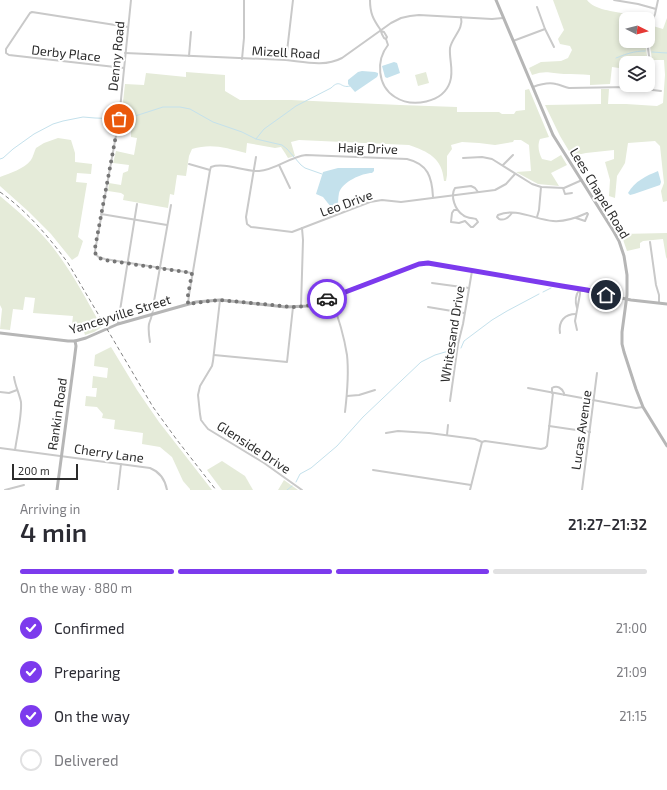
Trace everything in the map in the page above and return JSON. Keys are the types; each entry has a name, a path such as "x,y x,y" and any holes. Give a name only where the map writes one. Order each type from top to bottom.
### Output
{"main road":[{"name":"Lees Chapel Road","path":"496,0 553,135 614,232 621,246 627,276 627,299 622,332 622,344 636,390 643,406 667,446"},
{"name":"Yanceyville Street","path":"0,332 68,342 86,338 118,324 188,304 220,300 293,307 307,306 419,264 431,263 580,289 627,299 667,304"},
{"name":"Rankin Road","path":"56,490 74,362 76,346 75,341"}],"street":[{"name":"Denny Road","path":"127,263 101,258 96,255 95,248 118,125 131,0"},
{"path":"242,59 244,38 244,0"},
{"path":"286,60 293,0"},
{"path":"370,0 372,18 386,39 388,45 384,49 382,58 380,72 381,79 394,97 408,102 419,102 436,98 445,91 450,81 452,68 450,48 453,39 462,25 461,17"},
{"path":"614,0 656,9"},
{"path":"655,12 658,0"},
{"path":"537,7 545,29 554,47"},
{"name":"Derby Place","path":"124,68 9,55 6,53 6,49 30,13 88,20 128,27"},
{"name":"Mizell Road","path":"126,53 286,60 319,64 337,60 391,23 401,18 419,15 492,19 503,18"},
{"path":"513,41 545,29"},
{"path":"189,56 192,32"},
{"path":"532,87 549,83 569,88 619,87"},
{"path":"655,91 661,91"},
{"name":"Haig Drive","path":"210,170 211,167 220,166 253,171 267,170 298,156 306,155 407,159 420,163 426,169 433,185 433,197"},
{"path":"503,165 513,155"},
{"name":"Leo Drive","path":"256,157 246,218 247,224 251,227 292,232 370,202 382,200 401,202 492,191 509,182 515,174"},
{"path":"464,158 486,157 492,159 532,184 541,187 563,188 582,180"},
{"path":"188,164 210,170 188,295 188,304"},
{"path":"279,165 290,188"},
{"path":"457,210 454,210 452,213 451,222 459,223 465,221 471,227 474,227 478,222 476,219 464,216 457,210 453,192 456,188 471,186 478,192"},
{"path":"537,217 541,187"},
{"path":"563,188 565,194 572,192"},
{"path":"118,324 137,204"},
{"path":"150,342 148,326 153,314 171,205"},
{"path":"512,213 509,217 502,220 497,217 503,212 523,214 555,221 576,218 587,213 588,214 585,221 576,218"},
{"path":"101,214 167,225"},
{"path":"463,221 464,216"},
{"path":"300,307 303,240 302,228"},
{"path":"650,242 659,303"},
{"path":"127,263 192,273"},
{"name":"Whitesand Drive","path":"450,401 458,344 472,270"},
{"path":"432,283 469,288"},
{"path":"577,310 575,303 577,293 580,289"},
{"path":"577,330 575,321 580,289"},
{"path":"331,298 339,319 347,354 347,396 345,412"},
{"name":"Glenside Drive","path":"220,300 212,366 198,391 201,420 208,428 264,463 302,490"},
{"path":"214,355 287,362 293,307"},
{"path":"428,307 464,313"},
{"path":"560,333 559,328 564,318 571,314 576,314"},
{"name":"Lucas Avenue","path":"582,490 597,373"},
{"path":"14,377 21,403 15,450"},
{"path":"386,433 398,431 447,435 476,439 482,442 485,441 543,450 547,446 552,388 558,387 564,391 564,395"},
{"path":"528,388 636,408 643,406"},
{"path":"0,392 9,393 17,390"},
{"path":"347,396 358,395 375,390"},
{"path":"447,435 448,425"},
{"path":"549,426 590,432"},
{"path":"470,490 482,442"},
{"name":"Cherry Lane","path":"0,448 144,466 155,470 159,474 164,480 167,490"},
{"path":"118,490 121,464"},
{"path":"373,470 471,485"},
{"path":"5,490 24,485"}],"green space":[{"path":"553,0 587,0 599,8 619,12 619,48 646,48 647,56 619,56 619,68 612,67 610,84 590,85 590,75 545,72 532,75 529,68 541,62 561,61 568,58 572,50 570,46 560,44 558,39 564,30"},
{"path":"667,18 667,201 663,202 661,191 664,183 660,146 655,141 628,143 625,163 617,176 615,198 609,196 610,180 605,162 614,159 614,150 572,156 560,136 545,105 601,104 601,89 609,89 608,104 657,106 663,103 665,75 664,60 655,60 655,56 651,56 650,48 655,48 655,27 663,29"},
{"path":"186,72 225,75 225,91 240,100 291,100 457,107 457,112 499,112 502,114 514,114 516,111 525,110 525,90 529,89 549,137 540,139 539,142 539,149 542,159 551,161 561,155 567,165 551,173 559,186 538,184 516,172 531,171 529,145 521,140 514,140 513,142 495,145 462,142 451,145 452,149 447,156 446,181 444,181 440,166 433,157 422,150 409,145 299,140 291,142 295,156 288,158 281,147 275,148 247,143 246,153 225,148 206,146 192,149 189,156 186,176 177,175 174,195 170,194 168,208 123,200 124,195 121,193 108,191 109,183 121,185 123,173 128,171 129,165 113,163 116,151 134,155 137,138 131,137 131,131 120,129 125,84 144,85 146,73 186,77"},
{"path":"426,72 429,83 418,86 415,75"},
{"path":"58,138 71,140 75,153 75,162 92,164 91,174 77,173 76,182 87,183 78,237 83,241 78,256 72,260 51,234 0,186 0,177 25,166 31,160 36,148 44,143"},
{"path":"0,196 27,219 51,245 72,275 102,327 85,335 82,325 72,324 73,316 33,313 35,298 25,297 23,310 13,309 10,330 0,329 2,309 0,305"},
{"path":"667,233 667,259 663,239 643,241 640,243 640,248 627,251 621,234"},
{"path":"111,347 137,390 159,422 212,490 190,490 183,481 172,457 160,447 142,444 143,433 114,429 115,420 102,418 103,414 97,407 85,406 86,396 96,397 97,388 92,388 93,376 107,378 108,368 94,366 95,355"},
{"path":"222,461 245,476 253,490 222,490 207,470"},
{"path":"284,480 298,490 278,490"}],"water":[{"path":"394,62 397,63 400,73 387,78 385,77 382,66"},
{"path":"358,72 375,72 378,73 378,75 355,92 348,84 348,80"},
{"path":"338,168 374,168 374,171 372,173 358,176 344,185 339,193 338,209 335,212 323,197 316,194 323,172"},
{"path":"658,171 661,182 660,185 630,195 628,193 637,182"}],"waterway":[{"path":"616,58 630,53 645,51"},
{"path":"652,52 667,53"},
{"path":"256,139 264,129 296,106 334,85 339,84 347,87 350,86"},
{"path":"0,159 34,134 53,124 63,121 83,117 123,119 163,107 180,107 190,109 213,122 242,132 256,139 282,145 305,168 322,174"},
{"path":"543,292 551,288"},
{"path":"461,348 464,341 492,320 539,294"},
{"path":"296,482 300,474 311,468 337,446 363,417 421,362 435,355 452,350"},
{"path":"287,490 292,486"}],"railway":[{"path":"0,192 10,199 37,224 68,263 153,407 216,490"}],"way so far":[{"path":"119,119 94,251 98,257 105,260 192,273 188,304 220,300 286,307 300,307 316,304 327,299"}],"route":[{"path":"327,299 419,264 428,263 587,290 606,295"}]}
